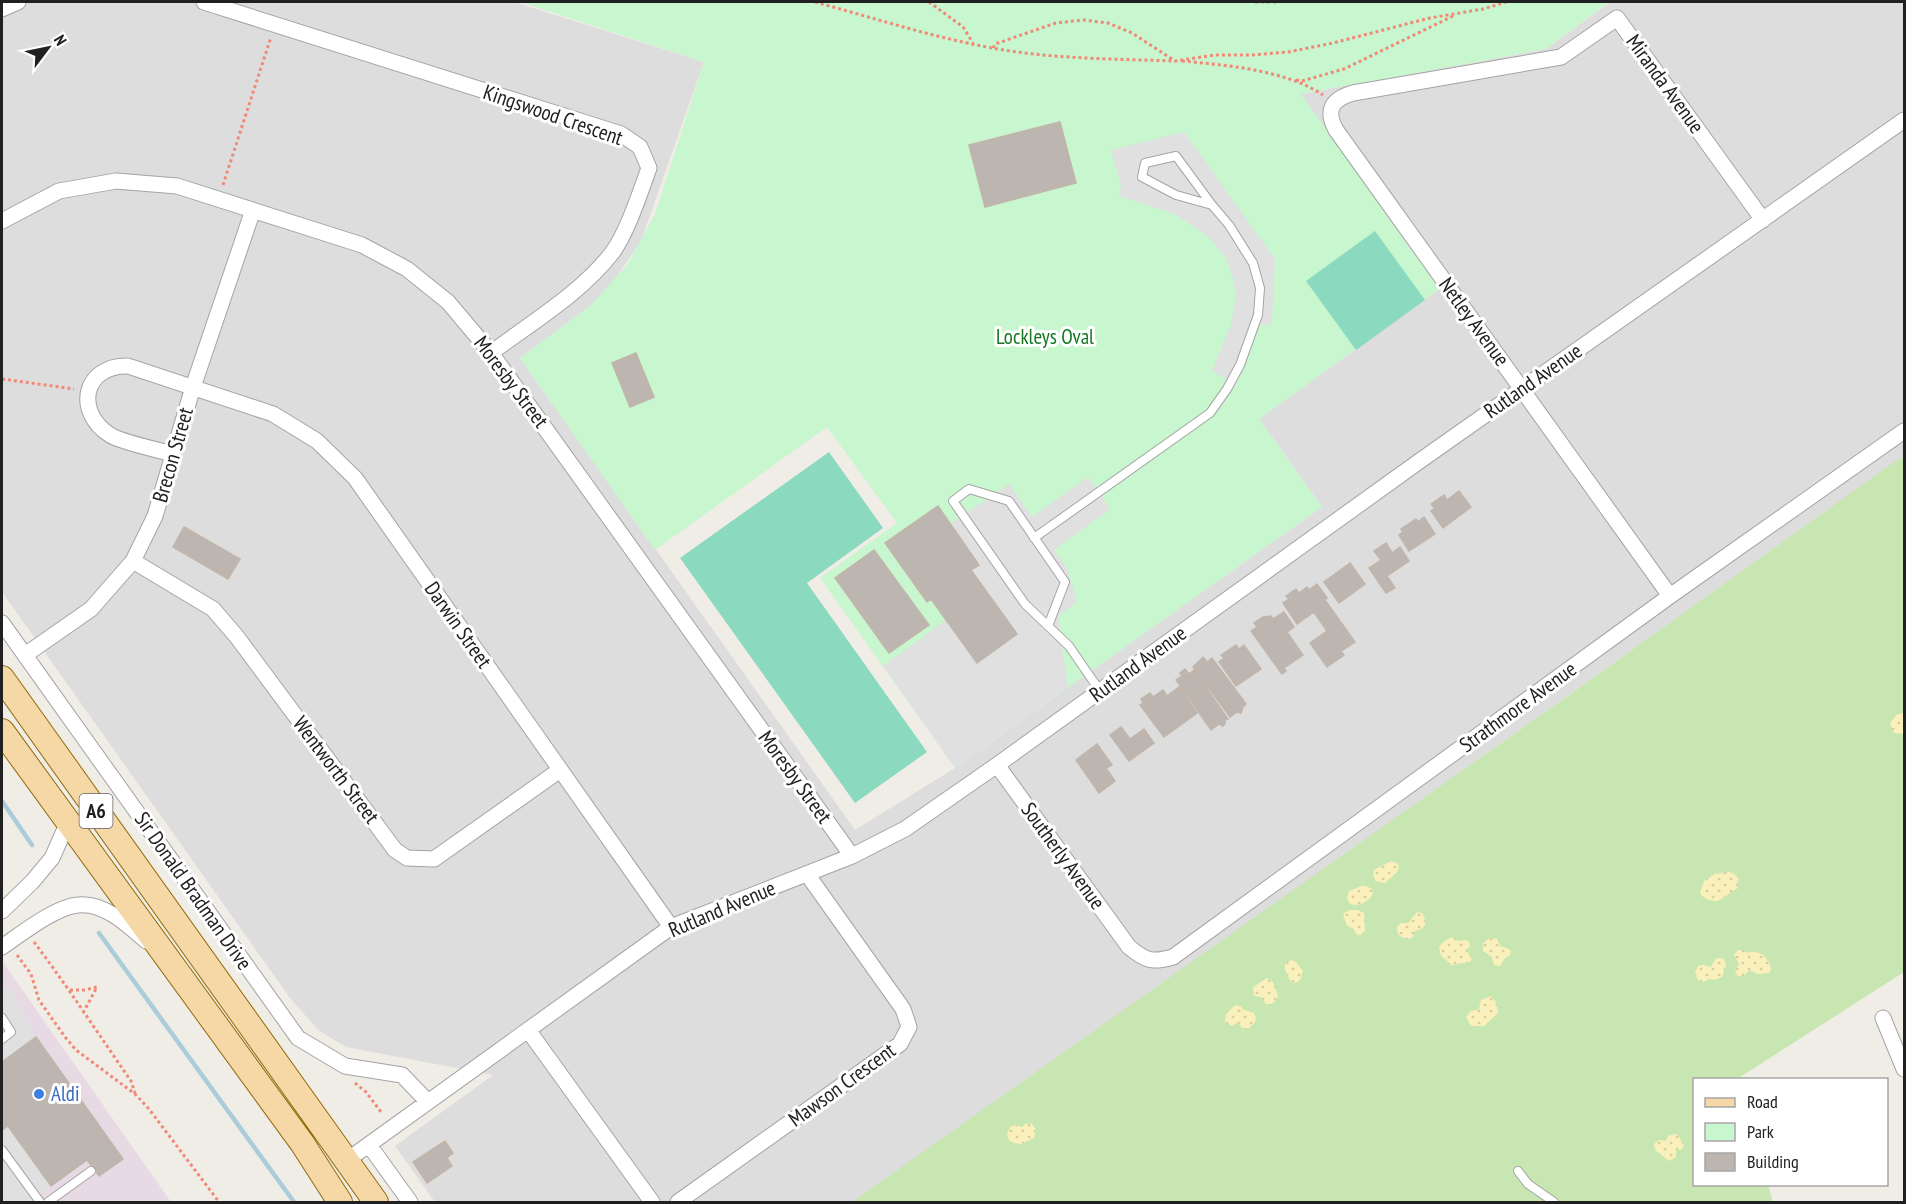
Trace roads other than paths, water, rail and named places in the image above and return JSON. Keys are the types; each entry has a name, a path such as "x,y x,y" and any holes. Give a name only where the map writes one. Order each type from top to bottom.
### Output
{"main road":[{"name":"Sir Donald Bradman Drive","path":"2,678 376,1203"},
{"name":"A6","path":"2,731 302,1143 339,1200"},
{"path":"302,1143 346,1161 339,1200"}],"street":[{"path":"2,9 18,2"},
{"name":"Kingswood Crescent","path":"204,2 621,134 640,147 649,168 633,211 613,252 584,283 491,353"},
{"name":"Miranda Avenue","path":"1334,103 1353,93 1561,57 1617,18 1763,220"},
{"name":"Netley Avenue","path":"1334,103 1330,114 1336,130 1670,596"},
{"name":"Rutland Avenue","path":"346,1161 670,927 852,856 905,830 1522,389 1905,120"},
{"name":"Moresby Street","path":"2,220 59,191 116,181 177,186 362,244 408,269 448,302 491,353 852,856"},
{"name":"Brecon Street","path":"25,656 91,609 133,561 155,516 193,387 253,210"},
{"name":"Darwin Street","path":"173,454 111,436 97,424 89,411 88,390 98,375 109,368 128,366 273,414 317,441 355,478 670,927"},
{"name":"Strathmore Avenue","path":"1129,947 1141,957 1156,962 1173,957 1670,596 1905,431"},
{"name":"Wentworth Street","path":"133,561 213,609 237,637 394,850 407,858 434,859 560,770"},
{"name":"Sir Donald Bradman Drive","path":"2,623 298,1038 345,1066 402,1075 428,1102"},
{"name":"Southerly Avenue","path":"997,765 1129,947"},
{"path":"2,911 32,882 52,858 68,822"},
{"name":"Mawson Crescent","path":"678,1203 900,1044 909,1027 903,1009 807,874"},
{"path":"2,947 67,908 79,904 99,908 114,915 169,961"},
{"path":"1882,1018 1905,1069"},
{"path":"528,1030 652,1203"},
{"path":"369,1145 410,1203"}],"lane":[{"path":"1034,538 1210,412 1227,390 1250,341 1258,315 1260,288 1253,263 1229,225 1176,156 1144,163 1142,177 1176,195 1212,205"},
{"path":"1048,626 1065,582 1009,501 969,489 953,501 1025,604 1048,626 1069,646 1100,691"},
{"path":"2,1018 11,1032 2,1039"},
{"path":"2,1150 40,1203"},
{"path":"48,1203 91,1171"},
{"path":"1518,1171 1528,1184 1554,1203"}],"waterway":[{"path":"2,801 32,845"},
{"path":"99,933 294,1202"}],"place":[{"name":"Aldi","path":"39,1094"}],"park label":[{"name":"Lockleys Oval","path":"1045,337"}]}
